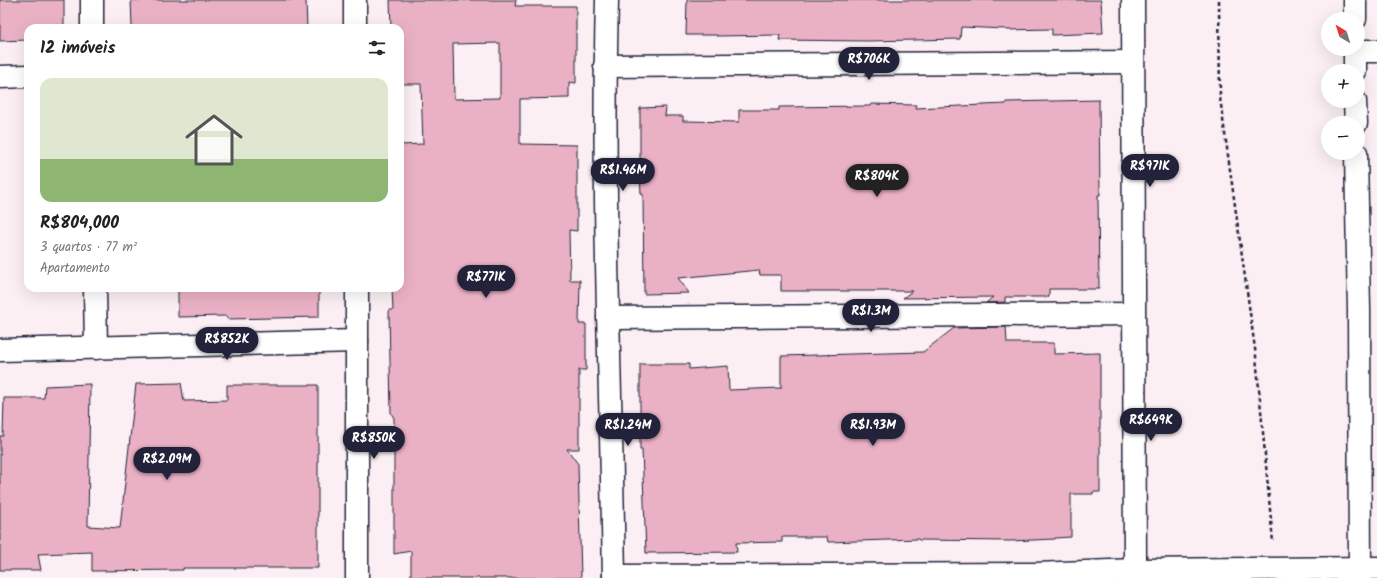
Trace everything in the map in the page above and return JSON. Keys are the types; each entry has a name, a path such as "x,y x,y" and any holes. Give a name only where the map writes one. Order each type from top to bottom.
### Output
{"street":[{"path":"92,0 92,24"},
{"path":"355,0 356,24"},
{"path":"607,0 605,66 608,318 614,577 1036,576 1135,570 1275,568 1365,571 1368,310 1357,160"},
{"path":"1133,0 1132,62 1135,570"},
{"path":"1355,0 1355,12"},
{"path":"1355,57 1377,51"},
{"path":"605,66 1132,62"},
{"path":"0,77 24,76"},
{"path":"95,292 96,348"},
{"path":"357,292 357,578"},
{"path":"608,318 1133,314"},
{"path":"0,350 357,341"}],"path":[{"path":"1219,0 1220,98 1256,356 1275,568"}],"building":[{"path":"0,0 64,0 64,24 24,24 24,40 0,41"},
{"path":"131,0 306,0 307,24 132,24"},
{"path":"390,0 516,0 515,6 576,6 576,83 569,82 569,98 520,99 520,144 577,145 577,231 569,230 570,280 580,280 579,324 586,324 586,370 579,370 579,449 567,449 578,464 581,578 411,578 411,551 394,554 394,418 391,413 389,310 393,310 392,292 404,292 404,145 423,144 421,84 404,84 404,24 391,24","holes":["500,43 500,98 454,99 453,44"]},
{"path":"687,0 1101,0 1103,33 1052,35 1052,29 1006,30 961,27 960,39 869,41 779,40 780,35 686,35"},
{"path":"1099,100 1099,289 1049,289 1049,297 1005,297 1005,302 986,303 993,297 903,298 912,291 781,291 781,275 760,275 759,270 678,278 689,293 644,294 643,194 641,194 640,173 640,108 666,107 665,116 683,116 683,121 739,122 739,110 779,110 779,107 870,106 871,104 916,105 916,108 1006,104 1006,102"},
{"path":"178,292 319,292 319,317 227,319 226,316 178,317"},
{"path":"1006,327 1007,343 1054,343 1054,354 1100,353 1100,492 1093,492 1093,494 1071,494 1071,537 1010,541 918,539 828,542 827,537 782,537 782,542 736,543 737,552 646,553 642,450 640,450 640,364 689,364 689,369 728,366 729,390 781,388 781,356 923,352 954,328"},
{"path":"181,383 184,401 227,400 227,385 318,385 318,568 183,568 183,570 92,571 92,552 38,554 41,570 0,570 0,436 3,436 4,398 44,398 45,386 90,384 88,526 120,528 136,384"}]}
